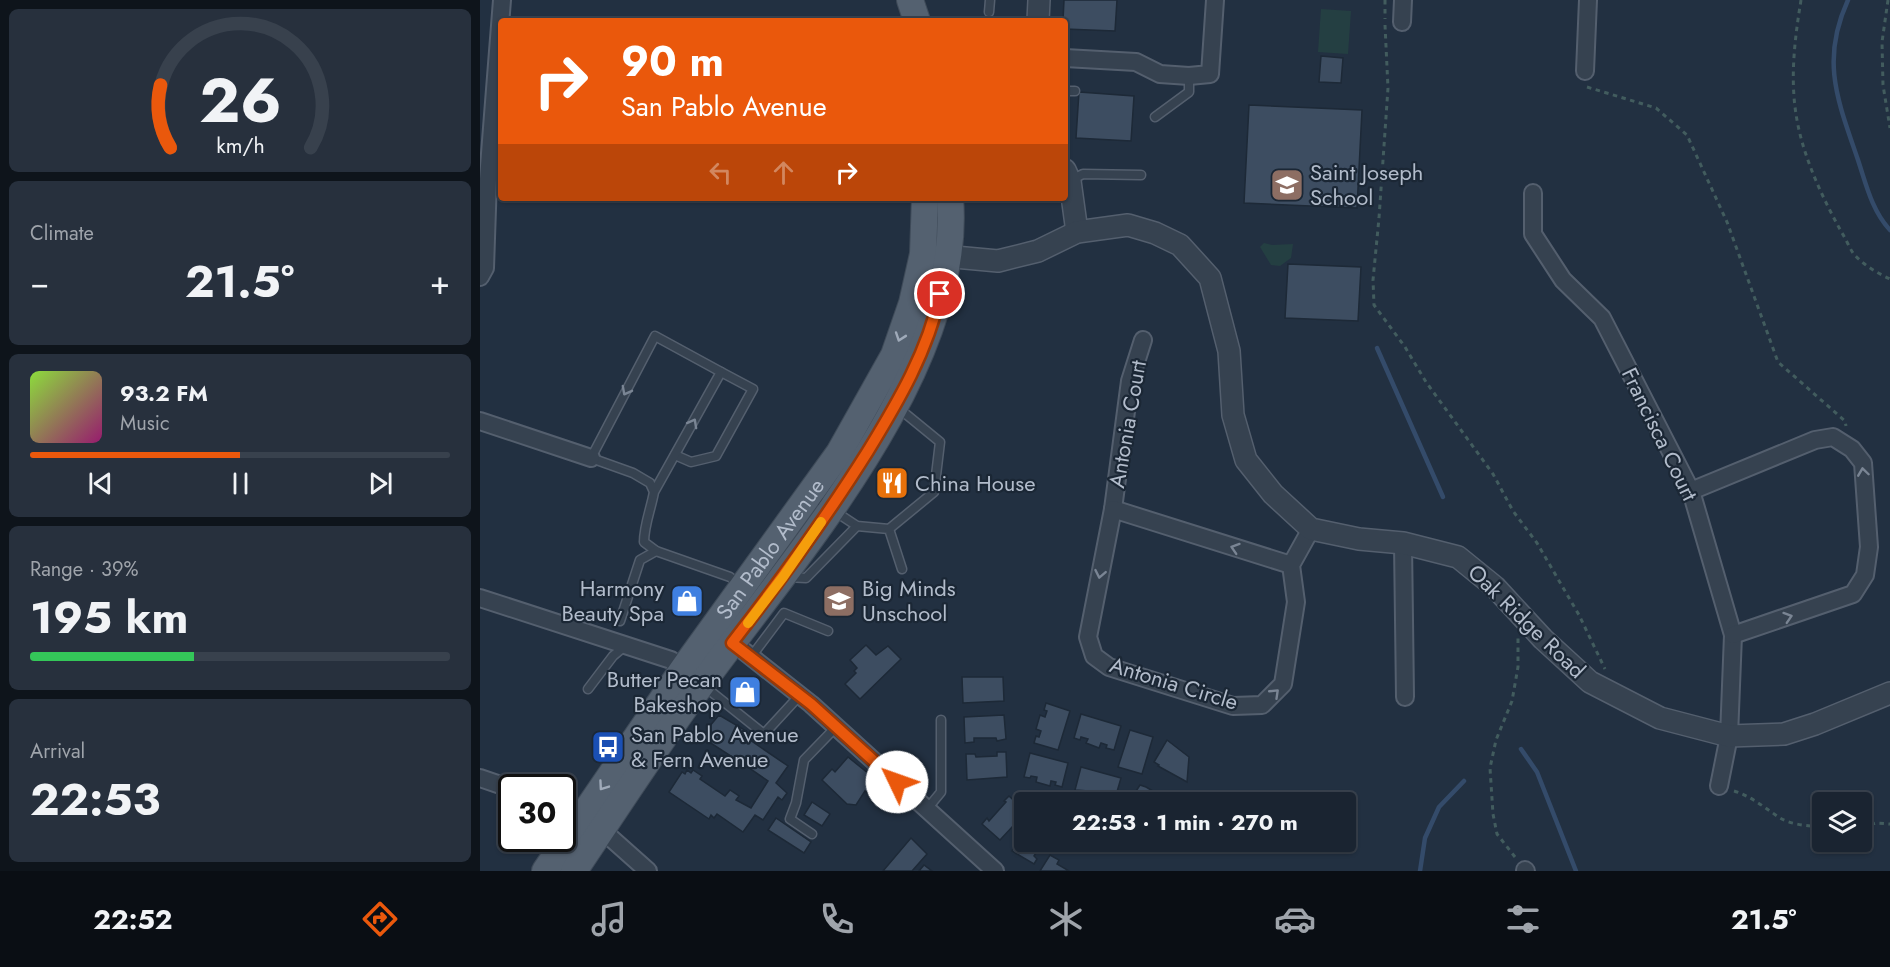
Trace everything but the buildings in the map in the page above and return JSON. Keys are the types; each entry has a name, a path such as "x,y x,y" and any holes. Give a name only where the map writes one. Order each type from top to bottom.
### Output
{"main road":[{"path":"900,0 902,18"},
{"path":"910,0 916,18"},
{"name":"San Pablo Avenue","path":"732,642 743,587 820,502 896,406 915,366 936,311 935,256 926,201"},
{"name":"San Pablo Avenue","path":"545,871 583,816 692,676 732,642 783,577 820,502 839,453 894,355 912,303 935,256 949,201"},
{"name":"San Pablo Avenue","path":"574,871 583,816"}],"street":[{"path":"501,18 502,0"},
{"path":"1038,18 1039,0"},
{"path":"1068,58 1136,62 1160,74 1189,76 1210,74 1215,0"},
{"path":"1402,22 1403,0"},
{"path":"1585,70 1588,0"},
{"path":"480,277 485,268 488,179 498,51"},
{"path":"1068,175 1077,232"},
{"name":"Francisca Court","path":"1533,193 1533,234 1563,280 1602,318 1691,491 1733,635 1729,736 1719,786"},
{"path":"935,256 998,261 1038,251 1077,232 1128,225 1180,244 1210,278 1229,351 1233,415 1246,460 1273,494 1311,529 1291,565 1113,509"},
{"name":"Antonia Court","path":"1113,509 1130,381 1143,340"},
{"path":"480,421 591,458"},
{"path":"1691,491 1815,440 1833,437 1852,449 1863,464 1869,547 1865,575 1853,594 1733,635"},
{"name":"Antonia Circle","path":"1113,509 1088,638 1094,656 1109,667 1140,677 1233,706 1262,705 1283,684 1296,602 1291,565"},
{"name":"Oak Ridge Road","path":"1311,529 1403,543 1458,557 1495,587 1543,639 1590,682 1660,718 1729,736 1784,734 1815,724 1890,693"},
{"path":"1403,543 1405,697"},
{"path":"480,598 672,660 692,676"},
{"path":"732,642 800,695 995,871"},
{"path":"480,778 498,784"},
{"path":"583,816 648,871"}],"lane":[{"path":"989,12 990,0"},
{"path":"1155,117 1189,92 1189,76"},
{"path":"1068,90 1075,91"},
{"path":"1068,175 1141,175"},
{"path":"654,492 650,483 633,473 591,458 655,336 753,389 716,456 691,462 675,455"},
{"path":"721,372 654,492 644,530 644,542 656,551 730,577 743,587"},
{"path":"820,502 857,526 889,529 934,492 940,442 896,406"},
{"path":"783,577 806,578 857,526"},
{"path":"889,529 902,568"},
{"path":"620,621 640,560 656,551"},
{"path":"732,642 784,613 828,632"},
{"path":"588,689 613,656 625,645"},
{"path":"692,676 764,734 800,695"},
{"path":"927,809 941,792 941,720"},
{"path":"812,834 790,819 796,803 804,760 836,727"}],"path":[{"path":"1384,0 1388,88 1373,280 1374,305 1405,346 1426,382 1493,474 1513,511 1537,543 1601,659 1614,694"},
{"path":"1801,0 1793,73 1796,114 1804,149 1835,219 1854,254 1877,273 1890,279"},
{"path":"1888,0 1882,52 1883,85 1890,128"},
{"path":"1585,70 1587,87 1656,108 1687,135 1727,222 1778,362 1845,420 1852,449"},
{"path":"1519,612 1518,667 1512,701 1496,740 1490,768 1497,834 1526,870"},
{"path":"1719,786 1743,794 1782,819 1812,826"},
{"path":"1872,824 1890,824"}],"green space":[{"path":"1321,9 1351,11 1348,54 1318,52"},
{"path":"1264,243 1293,244 1291,258 1280,266 1271,265 1260,247"}],"waterway":[{"path":"1848,0 1835,42 1835,81 1844,119 1870,197 1890,230"},
{"path":"1377,348 1443,497"},
{"path":"1521,749 1537,772 1576,871"},
{"path":"1420,871 1425,838 1439,807 1464,781"}],"slow traffic":[{"path":"748,623 821,522"}],"place":[{"name":"Saint Joseph School","path":"1287,185"},
{"name":"China House","path":"892,483"},
{"name":"Harmony Beauty Spa","path":"687,601"},
{"name":"Big Minds Unschool","path":"839,601"},
{"name":"Butter Pecan Bakeshop","path":"745,692"},
{"name":"San Pablo Avenue & Fern Avenue","path":"608,747"}],"route":[{"path":"897,782 811,704 732,643 783,577 831,508 896,406 915,366 940,294"}]}
